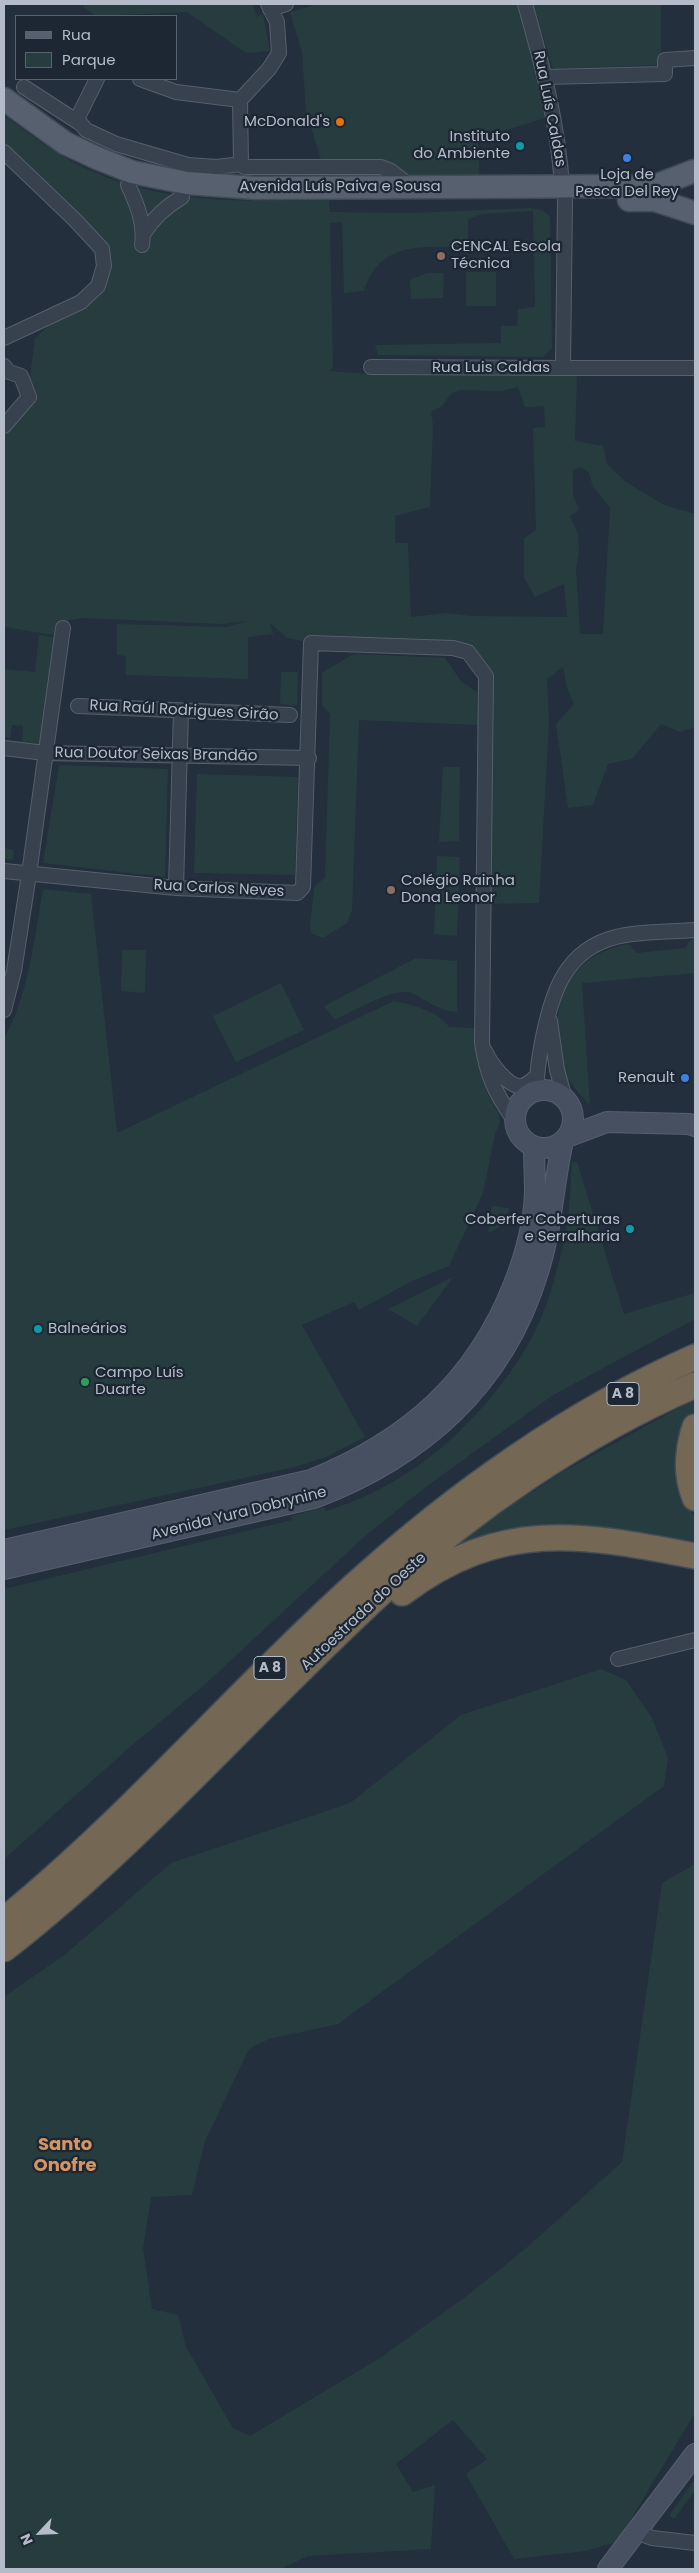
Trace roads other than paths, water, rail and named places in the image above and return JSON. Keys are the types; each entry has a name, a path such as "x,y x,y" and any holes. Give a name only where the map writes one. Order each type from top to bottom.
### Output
{"highway":[{"name":"Autoestrada do Oeste","path":"4,1920 81,1855 320,1618 431,1520 503,1467 552,1435 630,1390 695,1357"},
{"name":"Autoestrada do Oeste","path":"4,1949 110,1860 386,1589 468,1521 591,1439 695,1386"},
{"path":"695,1426 687,1457 688,1474 695,1498"},
{"path":"263,1708 296,1687 393,1600 416,1583 450,1563 485,1549 523,1540 575,1537 613,1540 695,1556"}],"main road":[{"name":"Avenida Luís Paiva e Sousa","path":"4,99 65,143 132,172 187,183 224,187 410,186 563,193 655,200 695,213"},
{"name":"Avenida Luís Paiva e Sousa","path":"4,116 57,154 93,172 128,185 182,197 223,201 563,193 655,186 695,170"},
{"path":"695,170 688,192 695,213"},
{"path":"607,1122 536,1084 520,1101 515,1110 514,1120 519,1135 534,1147 549,1148 565,1139 607,1122 693,1124"},
{"path":"565,1139 573,1119 566,1100"},
{"name":"Avenida Yura Dobrynine","path":"4,1568 314,1498 354,1483 413,1447 475,1390 500,1354 523,1315 539,1272 565,1139"},
{"name":"Avenida Yura Dobrynine","path":"4,1550 311,1480 346,1466 399,1435 430,1410 461,1379 486,1344 507,1304 522,1265 531,1222 535,1192 534,1147"},
{"path":"608,2569 695,2454"}],"street":[{"path":"241,164 240,100 269,69 279,53 277,22 269,6 286,4"},
{"name":"Rua Luís Caldas","path":"525,4 546,77 558,140 563,193"},
{"path":"546,77 665,74 665,60 695,58"},
{"path":"79,121 97,80"},
{"path":"143,80 176,92 240,100"},
{"path":"24,87 79,121 86,130 116,144 188,165 218,167 241,164 244,167 381,167 392,171 410,186"},
{"path":"4,152 75,220 102,249 104,266 98,286 81,302 4,338"},
{"path":"128,185 136,202 143,239 155,217 166,206 182,197"},
{"name":"Rua Luis Caldas","path":"371,367 563,368 563,193"},
{"path":"563,368 695,368"},
{"path":"4,426 29,397 21,376 6,369"},
{"path":"4,1010 14,971 29,874 63,628"},
{"name":"Rua Carlos Neves","path":"4,872 176,888 297,893 304,887 309,758 310,643 453,648 468,652 486,676 482,1043"},
{"name":"Rua Raúl Rodrigues Girão","path":"78,706 290,715"},
{"path":"176,888 181,711"},
{"name":"Rua Doutor Seixas Brandão","path":"4,748 45,753 309,758"},
{"path":"482,1043 492,1062 513,1084 520,1086 536,1084 549,1006 562,974 583,952 616,937 695,930"},
{"path":"549,1006 557,1070 566,1100"},
{"path":"482,1043 486,1070 495,1091 514,1120"},
{"path":"618,1659 695,1640"},
{"path":"637,2532 652,2538 695,2543"}],"place":[{"name":"McDonald's","path":"340,122"},
{"name":"Instituto do Ambiente","path":"520,146"},
{"name":"Loja de Pesca Del Rey","path":"627,158"},
{"name":"CENCAL Escola Técnica","path":"441,256"},
{"name":"Colégio Rainha Dona Leonor","path":"391,890"},
{"name":"Renault","path":"685,1078"},
{"name":"Coberfer Coberturas e Serralharia","path":"630,1229"},
{"name":"Balneários","path":"38,1329"},
{"name":"Campo Luís Duarte","path":"85,1382"}],"district":[{"name":"Santo Onofre","path":"65,2155"}]}
